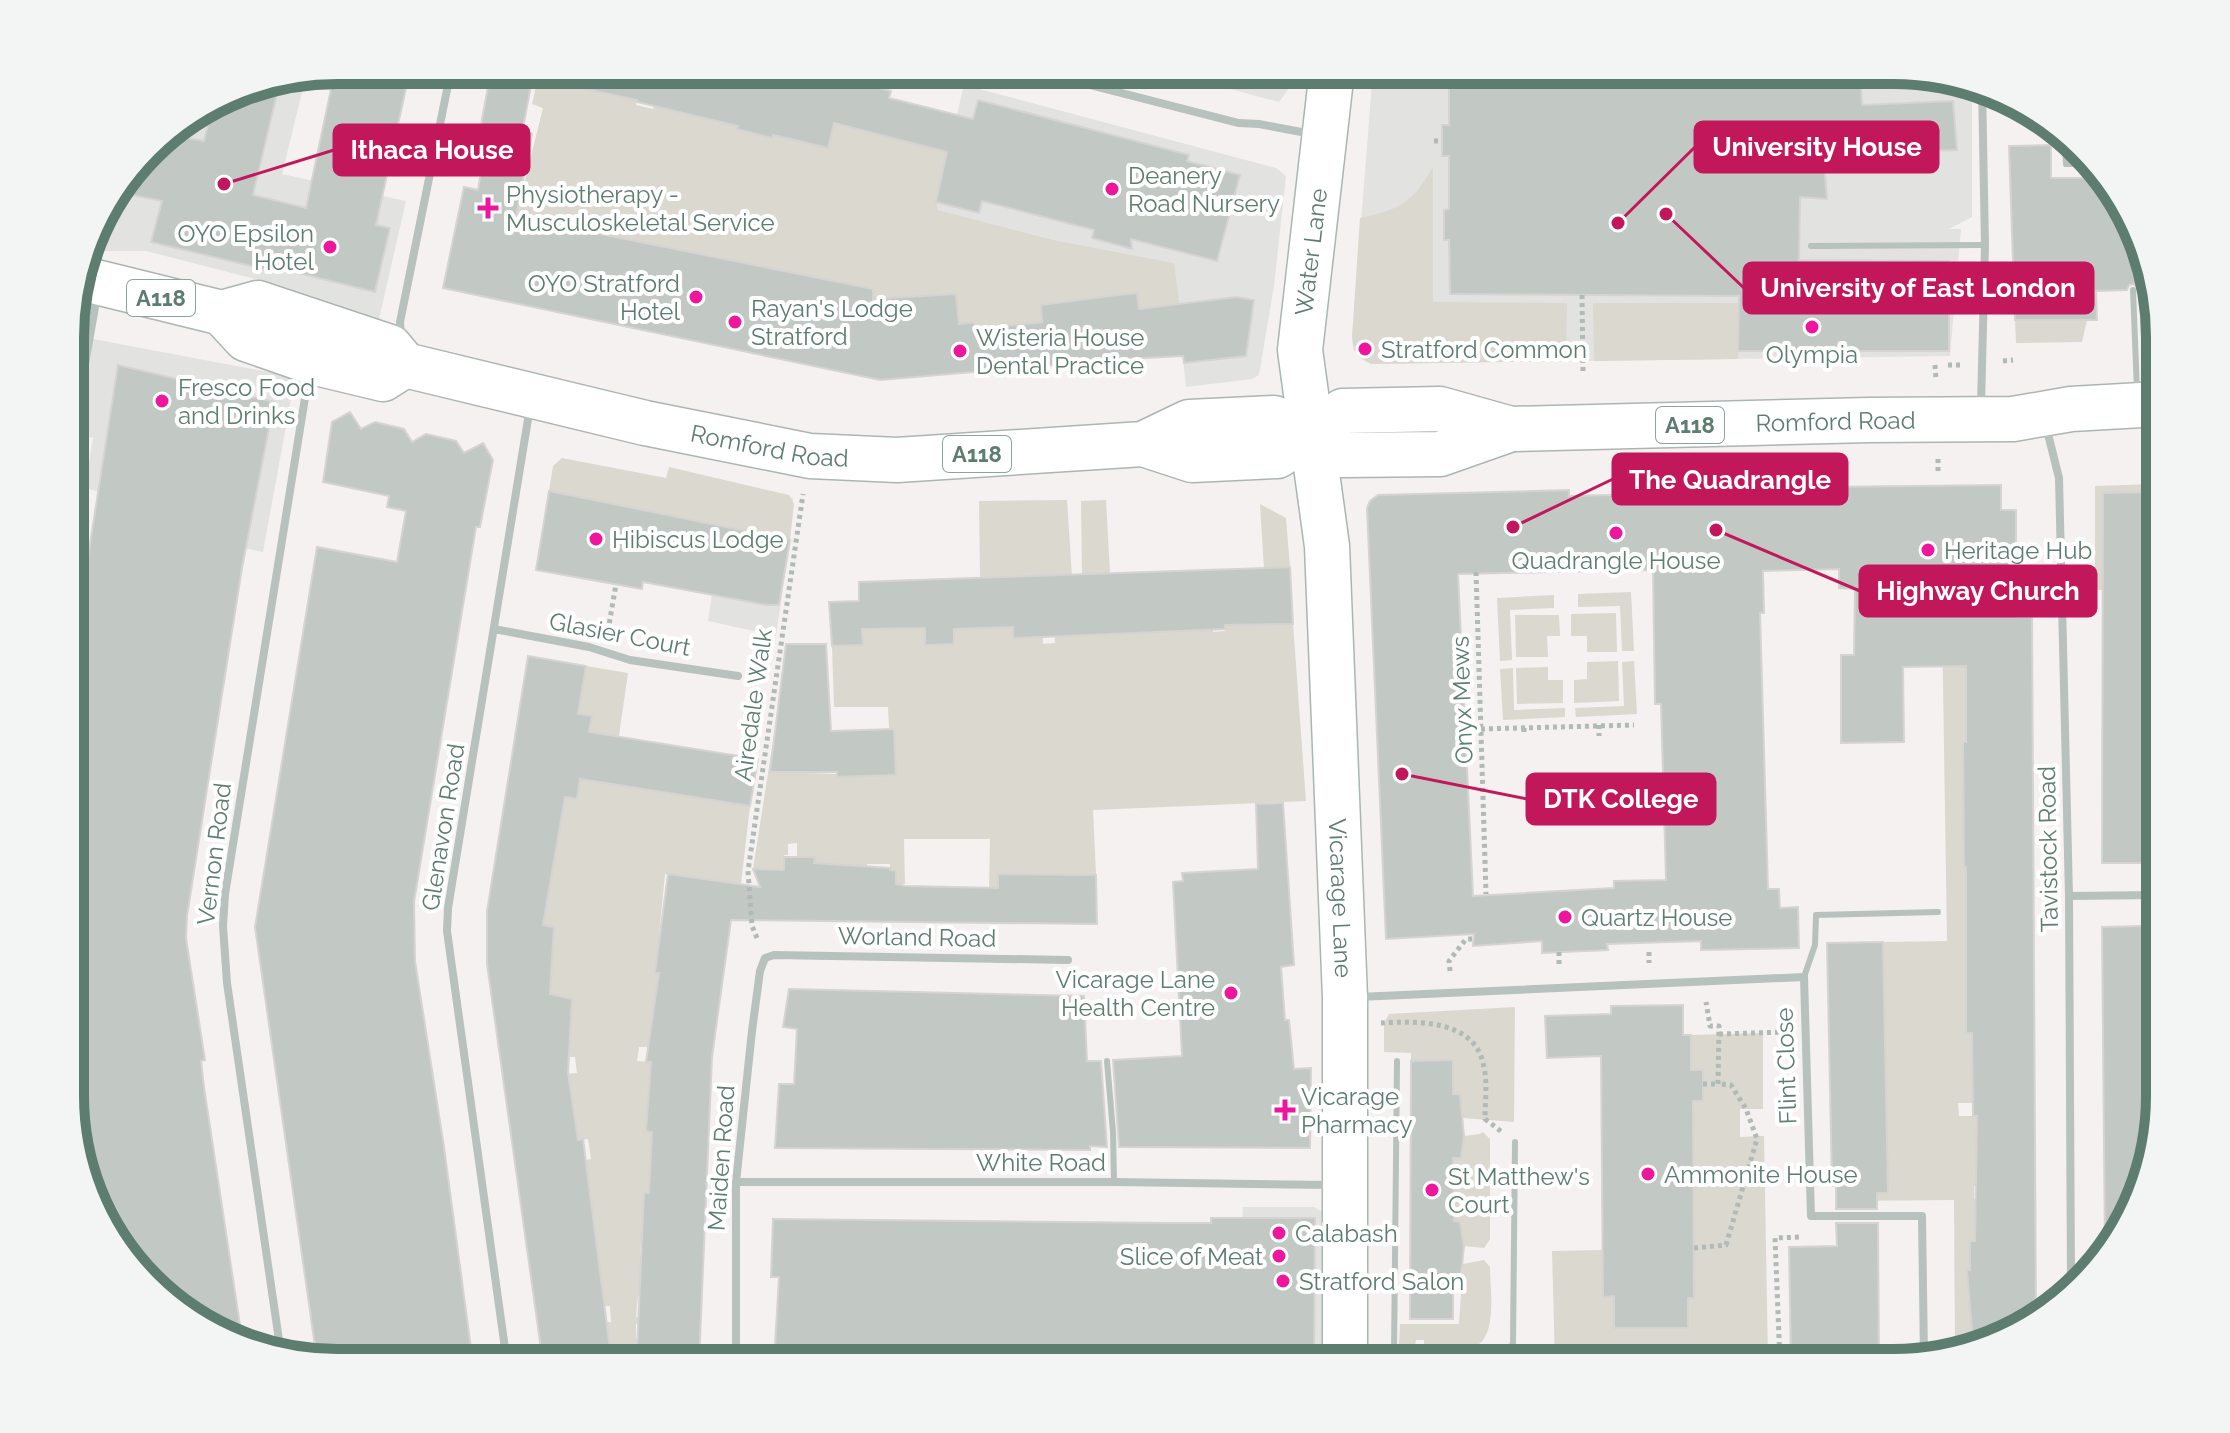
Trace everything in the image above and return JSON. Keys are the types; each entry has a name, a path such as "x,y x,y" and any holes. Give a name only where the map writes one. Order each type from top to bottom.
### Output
{"main road":[{"name":"Water Lane","path":"1312,434 1300,350 1330,84"},
{"name":"Romford Road","path":"91,280 222,313 258,303 390,347 405,365 645,423 810,456 897,460 1143,444 1192,460 1277,456 1343,411 1440,409 1511,429 2013,419 2145,405"},
{"name":"A118","path":"222,313 246,339 312,362 383,379 405,365"},
{"name":"Vicarage Lane","path":"1312,434 1327,546 1345,1012 1345,1348"}],"street":[{"path":"405,365 400,322 448,85"},
{"path":"1089,85 1239,123 1324,137"},
{"path":"1981,419 1985,102"},
{"path":"85,327 89,292"},
{"name":"Vernon Road","path":"279,1342 227,983 223,926 225,894 312,362"},
{"name":"Glenavon Road","path":"505,1349 447,931 448,908 532,395"},
{"name":"Tavistock Road","path":"2042,414 2059,478 2069,896 2071,1276"},
{"name":"Glasier Court","path":"494,629 630,660 738,676"},
{"path":"2069,896 2145,895"},
{"name":"Worland Road","path":"765,958 774,955 1068,960"},
{"name":"Maiden Road","path":"736,1349 736,1182 752,1031 760,971 765,958"},
{"name":"Flint Close","path":"1345,1012 1704,981 1804,977 1811,1216"},
{"name":"White Road","path":"736,1182 1114,1182 1346,1186"},
{"path":"1811,1216 1922,1216 1924,1346"}],"lane":[{"path":"2065,152 2066,164 2077,164"},
{"path":"1811,246 1985,245"},
{"path":"2133,290 2145,382"},
{"path":"1804,977 1815,945 1816,915 1938,912"},
{"path":"1107,1061 1114,1182"},
{"path":"1394,1348 1397,1061"},
{"path":"1511,1348 1515,1142"}],"path":[{"path":"1434,141 1442,141"},
{"path":"1582,295 1583,375"},
{"path":"2003,361 2013,360"},
{"path":"1935,365 1936,381"},
{"path":"1948,365 1961,365"},
{"path":"1938,454 1938,473"},
{"name":"Airedale Walk","path":"765,958 752,926 748,871 810,456"},
{"name":"Onyx Mews","path":"1476,572 1486,894"},
{"path":"604,652 616,584"},
{"name":"Onyx Mews","path":"1469,600 1477,600"},
{"path":"1599,725 1599,736"},
{"path":"1481,729 1634,725"},
{"path":"1524,728 1524,736"},
{"path":"1450,971 1449,961 1466,939 1474,939"},
{"path":"1559,952 1559,967"},
{"path":"1649,952 1649,964"},
{"path":"1704,981 1710,1026 1719,1026 1718,1084"},
{"path":"1345,1012 1418,1022 1460,1032 1476,1045 1483,1060 1485,1119 1515,1142"},
{"path":"1719,1034 1805,1032"},
{"path":"1694,1248 1726,1245 1757,1139 1746,1109 1731,1085 1703,1084"},
{"path":"1779,1348 1775,1238 1811,1237 1811,1216"}],"shaded area":[{"path":"1213,84 1292,84 1279,102"},
{"path":"1372,84 1893,84 1942,89 1972,96 1972,217 1949,229 1961,229 1950,356 1371,364 1360,358 1353,349"},
{"path":"537,85 605,85 604,93 620,96 631,85 641,85 636,105 653,109 654,106 725,123 747,89 738,129 772,138 782,99 836,113 855,128 927,147 948,147 936,201 938,210 1054,240 1174,263 1180,310 1140,315 1137,293 1043,326 1036,322 975,329 974,322 959,324 874,379 873,289 801,274 793,312 787,271 741,262 732,299 728,259 682,250 673,287 668,247 623,238 614,275 609,235 562,226 554,263 511,237 543,108 532,104"},
{"name":"Deanery Road Nursery","path":"964,85 1276,168 1286,176 1274,286 1259,375 1252,379 1186,387 1173,263 1054,240 937,210 936,202"},
{"path":"303,87 282,174 406,201 377,328 263,281 146,251 99,251 118,210 147,170 170,147 210,118 256,97 288,89"},
{"path":"1433,167 1433,302 1567,303 1566,361 1371,364 1357,353 1352,337 1360,218 1404,203"},
{"path":"1593,303 1739,303 1738,359 1594,361"},
{"path":"2015,320 2087,320 2082,342 2016,343"},
{"path":"84,337 295,377 263,552 208,541 85,488 93,438 84,436"},
{"path":"562,458 666,478 669,467 789,495 794,504 790,540 549,491 553,466"},
{"path":"726,481 793,498 776,636 708,621"},
{"path":"2145,484 2145,492 2103,493 2103,590 2095,590 2095,486"},
{"path":"1067,500 1072,576 980,577 979,501"},
{"path":"1106,500 1110,574 1082,576 1081,501"},
{"path":"1260,504 1286,518 1290,567 1264,569"},
{"path":"1631,592 1634,651 1622,651 1620,606 1578,607 1578,594"},
{"path":"1554,595 1554,608 1510,610 1512,660 1500,661 1497,598"},
{"path":"1616,613 1617,652 1587,652 1587,636 1571,636 1571,614"},
{"path":"1515,615 1559,615 1560,636 1547,636 1548,657 1516,657"},
{"path":"1942,619 1977,659 1992,731 1966,731 1966,742 1963,743 1973,811 1963,811 1963,824 1993,852 1964,852 1964,866 1974,867 1965,966 1994,976 1966,976 1965,991 1994,1019 1965,1019 1965,1032 1980,1033 1995,1103 1958,1103 1959,1116 1977,1116 1977,1130 1996,1185 1974,1186 1978,1241 1970,1241 1970,1261 1996,1269 1968,1270 1968,1298 1996,1298 1971,1308 1973,1336 1955,1341 1954,1200 1839,1201 1838,1194 1888,1193 1883,942 1947,941"},
{"path":"1212,620 1213,632 1225,631 1225,625 1293,624 1306,801 1093,810 1096,875 998,874 998,888 989,888 990,839 904,839 905,884 896,884 896,871 890,870 890,864 867,864 867,883 849,871 849,865 832,864 814,882 815,858 797,857 797,843 788,844 784,870 753,869 774,735 778,772 837,774 837,777 896,774 894,730 889,729 888,707 834,707 832,646 862,645 862,629 925,628 926,645 954,644 953,624 996,623 997,628 1013,627 1013,637 1042,626 1043,644 1055,643 1054,626 1140,633 1140,623 1162,630 1185,621 1185,631 1197,630"},
{"path":"1618,661 1619,701 1574,703 1574,680 1587,679 1587,662"},
{"path":"1634,661 1637,714 1576,717 1575,708 1624,706 1622,662"},
{"path":"586,666 628,673 612,784 750,806 741,884 665,874 659,936 687,941 655,973 671,975 659,1047 639,1047 637,1061 673,1063 670,1115 646,1116 646,1131 652,1132 651,1151 664,1242 641,1241 640,1255 662,1298 638,1296 636,1317 663,1318 663,1325 636,1324 636,1338 648,1339 648,1349 601,1349 577,1324 611,1322 610,1306 595,1307 584,1230 595,1229 586,1160 591,1159 588,1139 574,1141 542,1075 577,1073 575,1057 565,1057 572,999 554,995 531,1000 552,955 554,927 538,924 551,782 589,732 591,716 575,713"},
{"path":"1548,667 1548,680 1563,680 1563,703 1517,704 1516,668"},
{"path":"1513,668 1514,710 1565,708 1565,717 1503,720 1500,669"},
{"path":"1515,1007 1514,1122 1463,1118 1460,1094 1453,1094 1453,1060 1411,1061 1411,1053 1384,1052 1384,1023 1389,1014"},
{"path":"1763,1033 1763,1109 1740,1109 1740,1137 1764,1136 1768,1348 1555,1348 1552,1251 1603,1250 1603,1296 1614,1296 1615,1328 1688,1327 1688,1298 1694,1298 1693,1101 1702,1070 1691,1070 1691,1035"},
{"path":"1483,1132 1490,1139 1490,1239 1484,1248 1464,1246 1460,1222 1454,1221 1453,1158 1461,1158 1464,1136"},
{"path":"1243,1207 1314,1207 1325,1214 1326,1348 1236,1348"},
{"path":"1484,1260 1490,1267 1491,1314 1485,1336 1479,1344 1470,1348 1446,1348 1424,1346 1424,1340 1416,1340 1415,1346 1399,1345 1400,1324 1459,1324 1463,1264"}],"building":[{"path":"1449,84 1861,84 1862,105 1953,101 1957,150 1823,154 1827,199 1800,197 1799,260 1949,261 1949,351 1738,351 1739,296 1450,294 1449,240 1444,240 1444,210 1449,209 1449,156 1442,156 1442,125 1449,125"},
{"path":"332,85 407,85 376,225 390,228 375,292 270,266 268,270 151,242 162,201 128,194 147,170 183,137 204,141 210,118 256,97 277,92 253,195 306,208"},
{"path":"488,85 531,85 522,133 532,134 516,217 873,289 873,299 956,294 959,324 974,322 975,329 1042,322 1041,305 1137,293 1139,309 1236,297 1254,300 1246,356 1184,363 1183,356 1126,359 880,380 443,288 464,187 478,190 489,126 481,125"},
{"name":"Deanery Road Nursery","path":"568,85 866,85 891,91 889,98 973,119 978,100 1189,155 1187,161 1240,175 1217,261 1131,239 1132,249 1092,238 1094,230 982,201 979,213 936,202 947,152 834,123 828,148 773,135 772,138 637,100"},
{"path":"2051,145 2051,178 2090,178 2112,210 2127,240 2141,290 2134,284 2129,285 2127,290 2096,291 2097,320 2015,320 2009,146"},
{"path":"118,365 274,402 242,568 186,938 205,1060 201,1061 204,1087 241,1330 196,1306 147,1263 110,1208 97,1177 89,1145 84,1096 84,582"},
{"path":"350,412 361,429 375,422 404,429 412,442 426,434 456,441 464,453 483,443 493,460 480,527 476,527 414,902 415,961 471,1349 315,1348 255,927 317,547 397,562 406,511 387,507 389,496 323,482 332,422"},
{"path":"2001,485 2001,510 2016,510 2016,617 2032,617 2036,1304 1990,1330 1972,1336 1967,1270 1970,1270 1970,1241 1975,1241 1977,1116 1973,1116 1972,1033 1966,1033 1963,742 1966,742 1966,666 1903,667 1904,742 1841,743 1841,655 1854,655 1855,589 1839,588 1839,569 1763,571 1764,613 1760,613 1768,889 1779,889 1780,908 1798,907 1799,948 1701,950 1701,941 1607,944 1608,950 1542,953 1542,941 1473,946 1474,934 1386,939 1367,508 1370,501 1378,495 1569,490 1569,496 1650,494 1650,489","holes":["1653,570 1655,704 1661,704 1666,880 1614,881 1614,888 1473,896 1458,574"]},
{"path":"549,491 790,540 779,605 643,582 642,589 536,570"},
{"path":"2145,492 2145,855 2142,863 2102,863 2103,493"},
{"path":"1290,567 1293,624 1013,638 1013,627 954,629 954,644 925,645 925,628 862,629 863,645 832,646 829,602 859,601 859,582"},
{"path":"786,644 826,644 831,731 894,729 896,775 837,777 837,772 770,772"},
{"path":"528,656 586,666 578,714 592,716 589,732 758,759 750,806 580,779 577,799 565,797 543,925 554,927 550,994 572,999 568,1073 578,1140 583,1139 610,1349 541,1349 487,964 487,911"},
{"name":"Vicarage Lane Health Centre","path":"1283,803 1294,965 1281,967 1285,1020 1289,1020 1294,1069 1311,1068 1310,1148 1119,1147 1113,1060 1182,1056 1173,882 1183,881 1182,873 1258,869 1256,804"},
{"path":"784,857 815,857 814,863 890,868 896,871 896,884 905,886 998,888 998,874 1096,875 1097,924 731,920 712,1057 700,1349 637,1349 644,1193 649,1193 652,1132 646,1131 651,1062 646,1062 659,973 655,973 668,874 760,887 753,869 784,870"},
{"path":"2143,926 2145,934 2145,1113 2141,1145 2133,1177 2105,1234 2102,927"},
{"path":"1883,942 1888,1193 1877,1193 1877,1209 1836,1209 1836,1186 1832,1186 1827,943"},
{"path":"789,989 1084,996 1087,1061 1101,1061 1107,1147 1090,1146 1090,1150 775,1148 779,1084 794,1084 797,1029 783,1027"},
{"name":"Ammonite House","path":"1683,1005 1683,1035 1691,1035 1691,1070 1703,1070 1703,1101 1693,1101 1694,1298 1688,1298 1688,1328 1614,1328 1614,1296 1603,1297 1601,1056 1547,1058 1545,1016 1611,1014 1611,1006"},
{"name":"St Matthew's Court","path":"1453,1060 1453,1094 1460,1094 1464,1136 1461,1158 1453,1158 1454,1221 1460,1222 1464,1246 1460,1286 1453,1286 1453,1319 1410,1319 1411,1061"},
{"path":"1211,1218 1315,1218 1314,1348 775,1349 779,1277 771,1277 773,1219 1211,1223"},
{"path":"1836,1223 1878,1223 1879,1348 1791,1348 1789,1247 1837,1246"}],"place":[{"name":"Ithaca House","path":"224,184"},
{"name":"Deanery Road Nursery","path":"1112,189"},
{"name":"Physiotherapy - Musculoskeletal Service","path":"488,208"},
{"name":"University of East London","path":"1666,214"},
{"name":"University House","path":"1618,223"},
{"name":"OYO Epsilon Hotel","path":"330,247"},
{"name":"OYO Stratford Hotel","path":"696,297"},
{"name":"Rayan's Lodge Stratford","path":"735,322"},
{"name":"Olympia","path":"1812,327"},
{"name":"Stratford Common","path":"1365,349"},
{"name":"Wisteria House Dental Practice","path":"960,351"},
{"name":"Fresco Food and Drinks","path":"162,401"},
{"name":"The Quadrangle","path":"1513,527"},
{"name":"Highway Church","path":"1716,530"},
{"name":"Quadrangle House","path":"1616,533"},
{"name":"Hibiscus Lodge","path":"596,539"},
{"name":"Heritage Hub","path":"1928,550"},
{"name":"DTK College","path":"1402,774"},
{"name":"Quartz House","path":"1565,917"},
{"name":"Vicarage Lane Health Centre","path":"1231,993"},
{"name":"Vicarage Pharmacy","path":"1285,1110"},
{"name":"Ammonite House","path":"1648,1174"},
{"name":"St Matthew's Court","path":"1432,1190"},
{"name":"Calabash","path":"1279,1233"},
{"name":"Slice of Meat","path":"1279,1256"},
{"name":"Stratford Salon","path":"1283,1281"}]}
